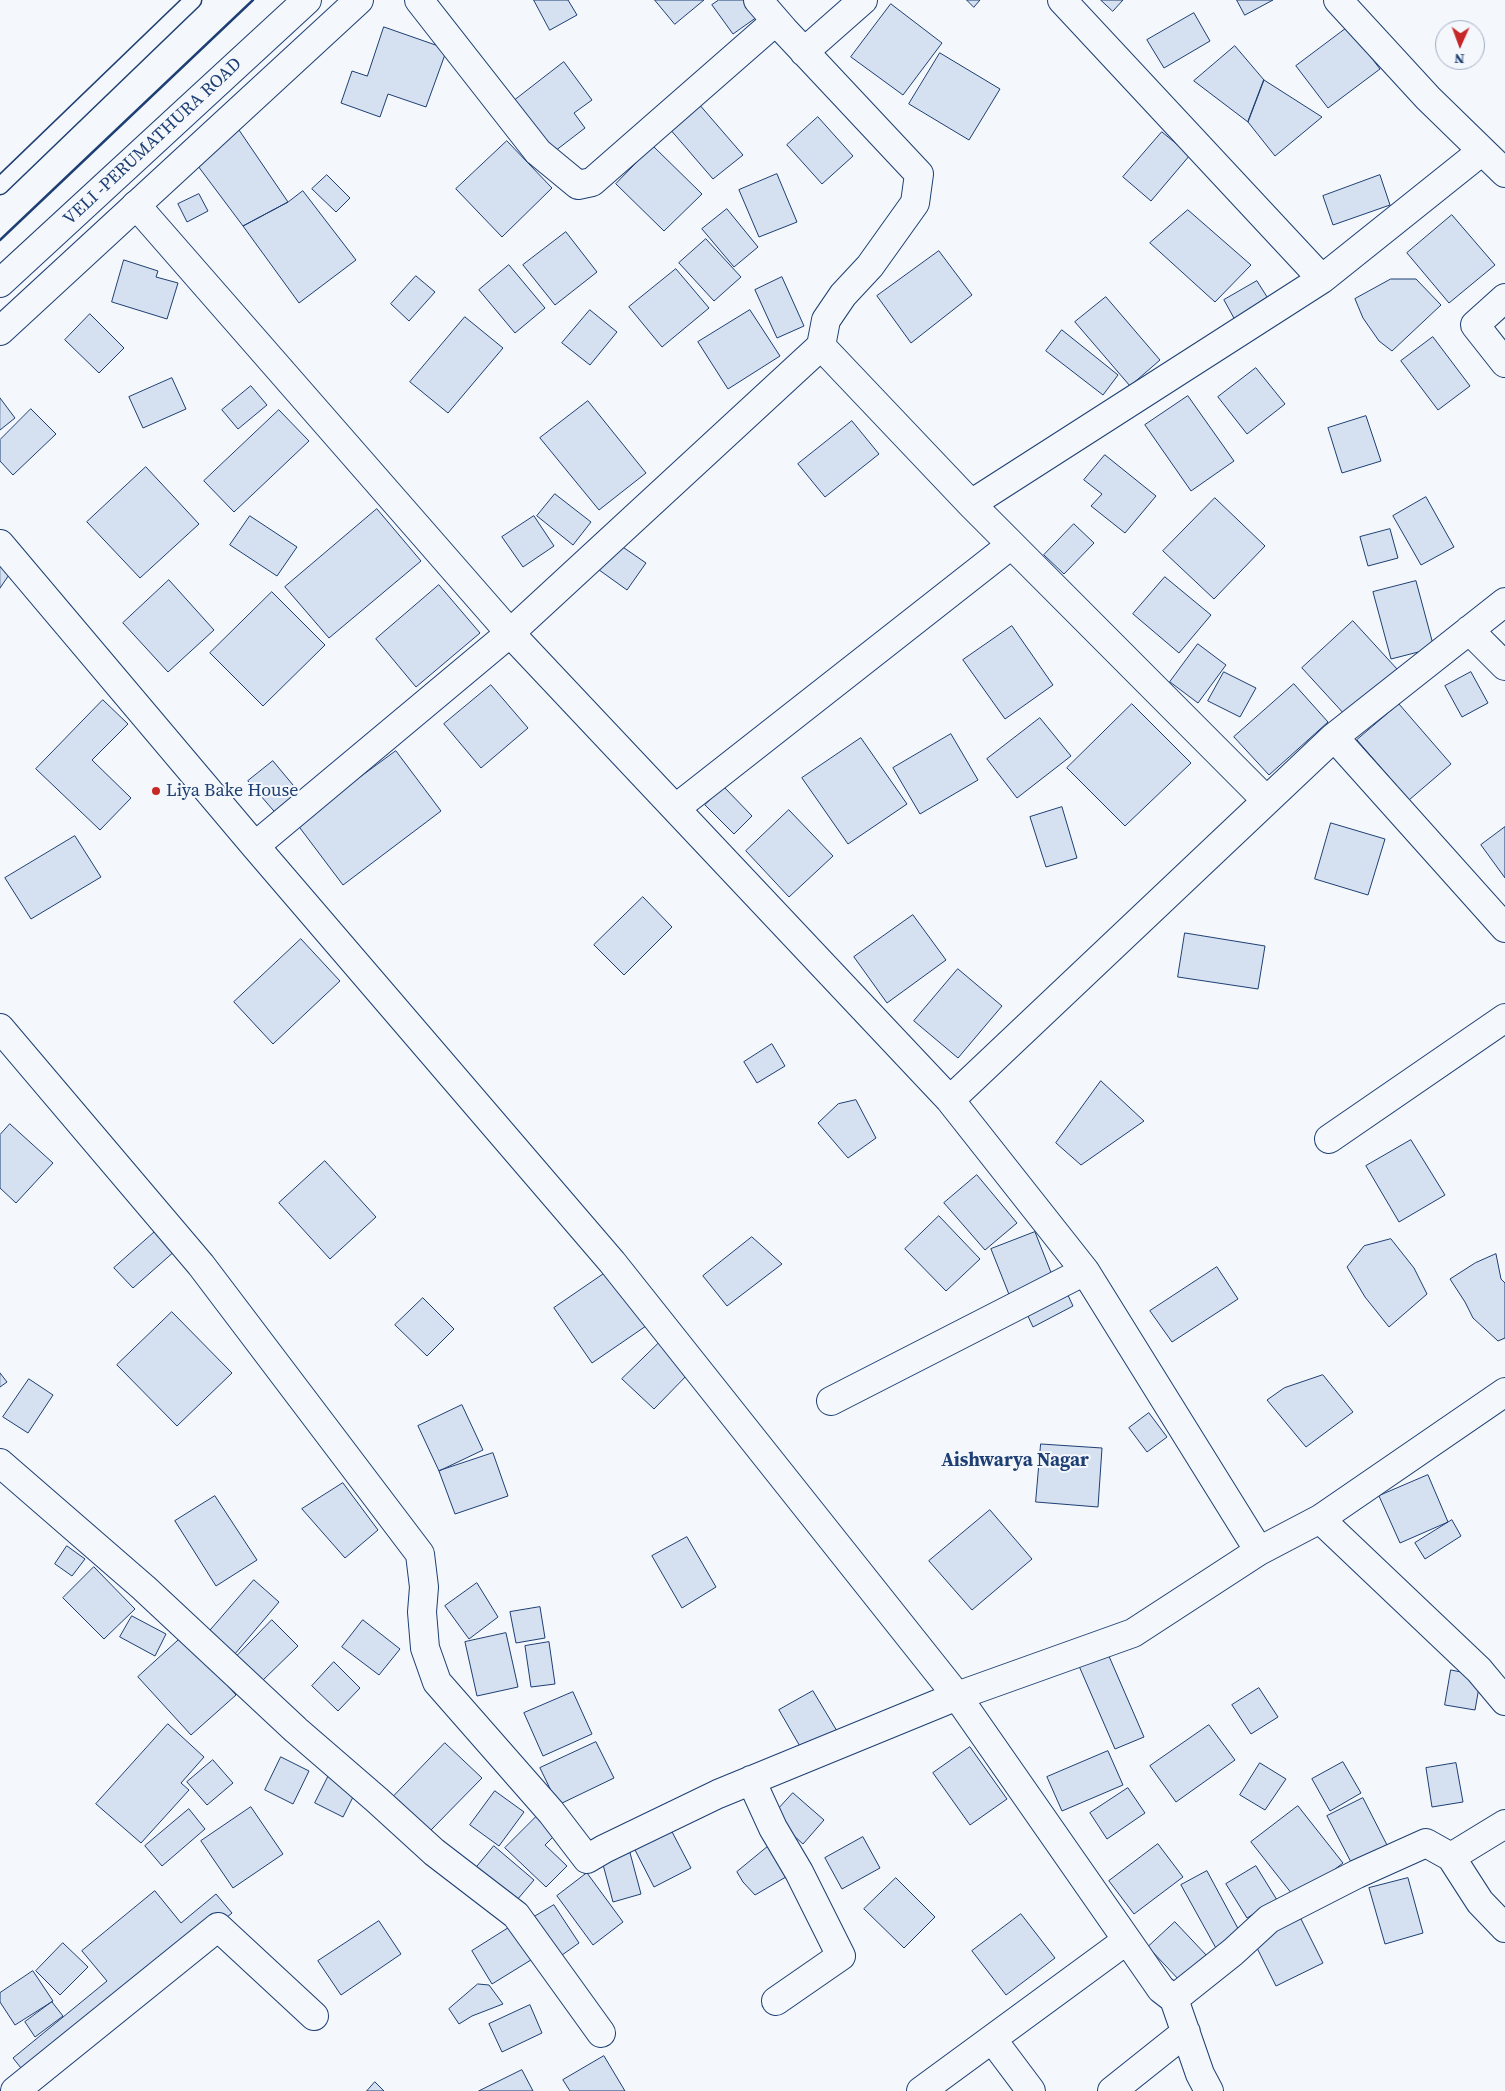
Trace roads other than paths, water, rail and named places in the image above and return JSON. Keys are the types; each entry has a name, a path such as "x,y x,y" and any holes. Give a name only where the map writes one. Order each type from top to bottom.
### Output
{"street":[{"name":"VELI -PERUMATHURA ROAD","path":"0,284 307,0"},
{"path":"0,330 358,0"},
{"path":"419,0 538,152 578,185 592,182 776,21"},
{"path":"255,846 510,633 820,346 826,320 842,295 870,266 915,203 919,174 804,52 758,0"},
{"path":"804,52 863,0"},
{"path":"1062,0 1322,280"},
{"path":"1338,0 1428,98 1505,173"},
{"path":"971,504 1322,280 1482,151"},
{"path":"136,205 510,633 950,1100 1085,1271 1259,1551"},
{"path":"1505,298 1475,326 1505,363"},
{"path":"820,346 1011,545 1266,800"},
{"path":"0,544 255,846 612,1262 957,1696 1161,1988 1174,1998 1200,2074 1209,2091"},
{"path":"676,808 1011,545"},
{"path":"950,1100 1334,737 1505,602"},
{"path":"1468,630 1505,666"},
{"path":"1334,737 1505,928"},
{"path":"1329,1139 1505,1018"},
{"path":"0,1028 201,1265 420,1554 424,1587 422,1612 425,1648 438,1682 551,1812 587,1859 604,1849 751,1780 957,1696 1133,1633 1259,1551 1320,1519 1505,1392"},
{"path":"831,1401 1085,1271"},
{"path":"0,1463 144,1588 296,1730 434,1852 516,1915 601,2033"},
{"path":"1320,1519 1479,1670 1505,1701"},
{"path":"751,1780 773,1828 799,1872 841,1956 776,2001"},
{"path":"1451,1858 1505,1824"},
{"path":"1174,1998 1233,1952 1269,1919 1357,1874 1426,1844 1451,1858 1480,1902 1505,1928"},
{"path":"15,2091 218,1928 314,2016"},
{"path":"921,2091 1128,1940"},
{"path":"1112,2091 1186,2032"},
{"path":"992,2039 1031,2091"}],"lane":[{"path":"0,186 193,0"}],"place":[{"name":"Liya Bake House","path":"156,791"}],"district":[{"name":"Aishwarya Nagar","path":"1015,1461"}]}
